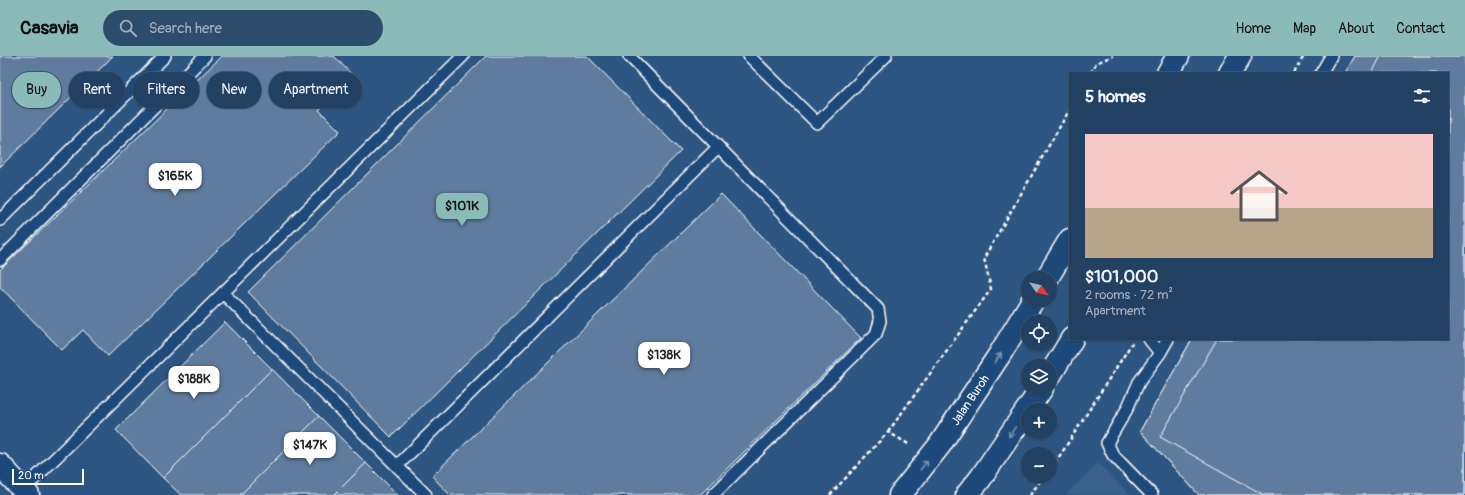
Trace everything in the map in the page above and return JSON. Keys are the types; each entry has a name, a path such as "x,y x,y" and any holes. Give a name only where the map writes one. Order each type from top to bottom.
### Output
{"main road":[{"path":"1169,72 1178,56"},
{"path":"1231,72 1240,56"},
{"path":"1051,271 1069,242"},
{"name":"Jalan Buroh","path":"900,495 939,446 1000,354 1029,307"},
{"path":"1057,364 1071,340"},
{"path":"966,495 980,479 1037,395"},
{"path":"0,465 23,493"}],"lane":[{"path":"0,220 165,56"},
{"path":"0,260 205,56"},
{"path":"23,493 463,56"},
{"path":"629,56 878,309 880,321 876,334 713,495"},
{"path":"749,56 817,123 886,56"},
{"path":"1322,72 1331,56"},
{"path":"397,466 718,147"},
{"path":"223,293 426,495"},
{"path":"1150,340 1160,353"},
{"path":"1152,495 1113,455 1107,443 1127,409 1139,382 1167,340"}],"path":[{"path":"1091,72 1096,63 1113,56"},
{"path":"1295,72 1304,56"},
{"path":"830,495 888,432 991,289 984,258 1069,110"},
{"path":"1057,459 1133,340"},
{"path":"888,432 930,457"},
{"path":"1030,495 1039,483"}],"shaded area":[{"path":"1098,463 1130,495 1066,495"}],"building":[{"path":"0,56 113,56 97,72 69,72 69,99 61,107 61,72 12,72 12,108 60,108 0,167"},
{"path":"222,56 334,56 349,72 269,72 269,108 321,108 319,110 340,131 108,356 83,330 62,350 0,287 0,270 168,108 199,108 199,78"},
{"path":"486,56 587,56 681,151 391,437 248,292"},
{"path":"1355,56 1465,56 1465,495 1199,495 1140,431 1191,340 1449,340 1449,72 1346,72"},
{"path":"1355,56 1465,56 1465,495 1199,495 1140,431 1191,340 1449,340 1449,72 1346,72"},
{"path":"1381,56 1465,56 1465,495 1264,495 1160,437 1216,340 1449,340 1449,72 1373,72"},
{"path":"721,194 861,338 700,495 450,495 432,476"},
{"path":"225,322 272,369 163,478 116,430"},
{"path":"272,369 319,416 240,495 181,495 163,478"},
{"path":"319,416 366,463 334,495 240,495"},
{"path":"366,463 398,495 334,495"}]}
